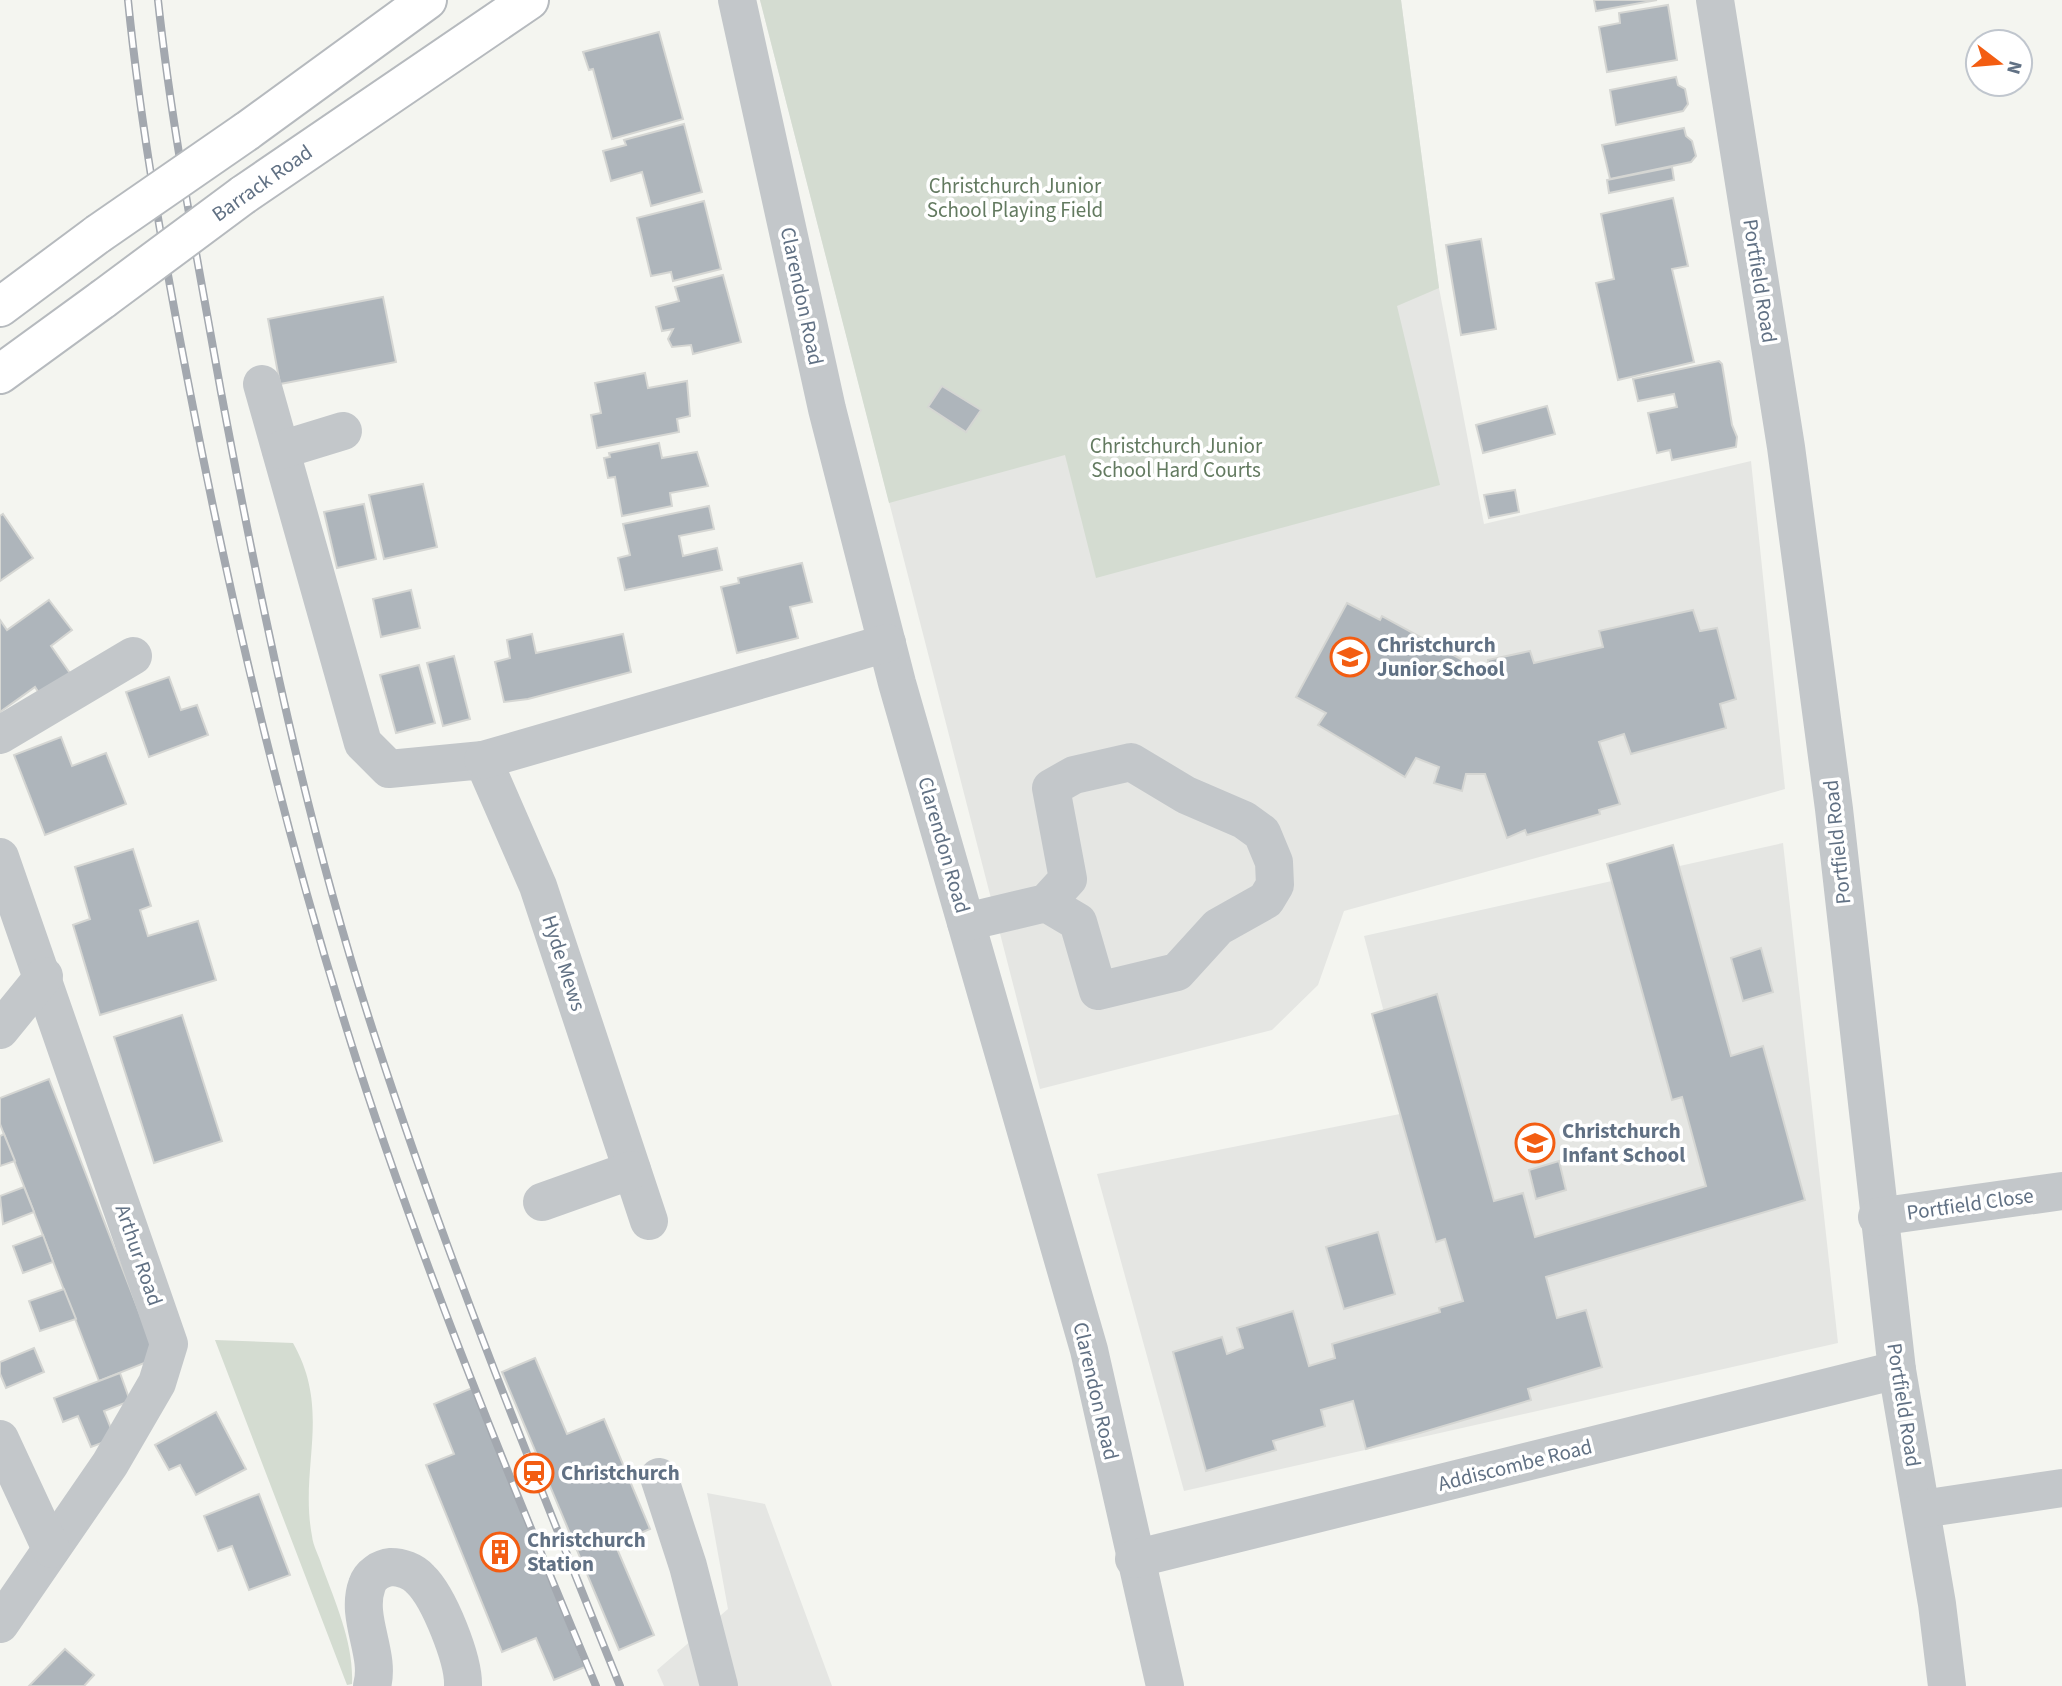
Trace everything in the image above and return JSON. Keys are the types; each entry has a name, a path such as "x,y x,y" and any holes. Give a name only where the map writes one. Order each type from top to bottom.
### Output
{"main road":[{"path":"0,307 97,234 247,131 427,0"},
{"name":"Barrack Road","path":"0,374 243,195 529,0"}],"street":[{"name":"Clarendon Road","path":"737,0 827,409 887,643 1089,1350 1134,1559 1165,1686"},
{"name":"Portfield Road","path":"1715,0 1782,419 1831,782 1896,1370 1922,1509 1947,1686"},
{"path":"262,384 363,743 389,769 483,760 887,643"},
{"path":"281,450 343,432"},
{"path":"0,735 132,656"},
{"name":"Hyde Mews","path":"483,760 538,886 649,1221"},
{"path":"966,922 1046,903 1068,879 1051,788 1074,775 1104,767 1131,762 1186,795 1244,820 1262,833 1274,862 1275,885 1266,900 1219,927 1177,972 1098,991 1077,922 1046,903"},
{"name":"Arthur Road","path":"0,857 44,976 169,1344 157,1383 110,1464 0,1624"},
{"path":"0,1030 44,976"},
{"path":"542,1202 632,1170"},
{"name":"Portfield Close","path":"1877,1217 2062,1191"},
{"name":"Addiscombe Road","path":"1134,1559 1896,1370"},
{"path":"0,1439 51,1549"},
{"path":"659,1477 688,1566 719,1686"},
{"path":"1922,1509 2062,1488"},
{"path":"372,1686 373,1662 365,1612 367,1585 374,1574 386,1567 401,1568 418,1577 433,1594 463,1672 463,1686"}],"shaded area":[{"name":"Christchurch Junior School","path":"760,0 1401,0 1439,288 1484,524 1751,461 1785,789 1344,911 1318,985 1272,1030 1040,1089"},
{"name":"Christchurch Infant School","path":"1783,843 1838,1343 1184,1491 1097,1174 1410,1112 1364,936"},
{"path":"707,1493 765,1504 832,1686 664,1686 657,1670 728,1609"}],"green space":[{"name":"Christchurch Junior School Playing Field","path":"760,0 1401,0 1439,288 1397,306 1440,485 1096,578 1065,455 889,503"},
{"path":"215,1340 293,1343 304,1368 311,1393 313,1416 309,1486 312,1536 347,1639 352,1684 347,1685"}],"building":[{"path":"1594,0 1657,0 1596,11"},
{"path":"1668,5 1677,60 1607,72 1599,27 1620,23 1619,13"},
{"path":"659,32 683,119 612,139 593,69 589,70 583,52"},
{"path":"1676,77 1678,85 1685,89 1688,104 1683,111 1616,125 1610,90"},
{"path":"684,124 702,192 651,206 642,172 611,181 603,151 626,145 624,140"},
{"path":"1684,128 1686,136 1692,141 1696,156 1691,162 1610,179 1602,145"},
{"path":"1672,167 1674,180 1609,193 1607,180"},
{"path":"1673,198 1688,266 1672,269 1694,362 1618,380 1596,283 1614,279 1601,214"},
{"path":"704,201 721,269 673,281 671,272 651,276 637,218"},
{"path":"1481,239 1496,329 1461,335 1446,245"},
{"path":"723,275 741,342 693,354 691,345 672,347 668,339 673,329 662,331 656,307 679,301 675,287"},
{"path":"383,297 396,362 280,384 268,319"},
{"path":"1719,361 1722,364 1732,425 1737,437 1736,447 1672,460 1670,450 1657,453 1648,413 1677,407 1674,394 1638,401 1633,379"},
{"path":"645,373 648,388 687,381 690,416 677,419 679,432 597,448 591,415 601,413 595,383"},
{"path":"942,386 981,410 966,432 928,407"},
{"path":"1547,406 1555,434 1483,453 1476,425"},
{"path":"659,443 662,458 697,452 708,486 670,493 672,506 622,516 615,477 608,478 604,458 610,457 609,453"},
{"path":"423,484 437,547 384,559 369,495"},
{"path":"1515,490 1519,512 1489,518 1484,495"},
{"path":"364,504 376,559 337,568 324,512"},
{"path":"709,506 714,529 679,536 683,556 717,548 722,570 625,590 618,558 630,555 623,524"},
{"path":"3,514 33,558 0,581 0,516"},
{"path":"802,563 812,602 790,607 798,638 737,653 721,587 739,583 738,578"},
{"path":"411,590 420,628 381,637 373,599"},
{"path":"49,600 72,630 51,646 74,679 44,701 35,687 0,712 0,620 7,630"},
{"name":"Christchurch Junior School","path":"1347,603 1380,620 1382,616 1468,663 1465,670 1477,674 1490,672 1488,660 1530,651 1534,663 1603,647 1599,631 1693,610 1700,631 1717,628 1736,699 1720,704 1726,728 1631,754 1624,734 1599,742 1620,804 1599,810 1600,814 1527,835 1525,830 1507,838 1485,774 1466,774 1462,791 1434,783 1439,767 1416,758 1405,777 1318,725 1326,713 1296,697"},
{"path":"532,634 536,653 623,634 631,672 528,699 504,702 495,662 510,658 507,640"},
{"path":"454,656 470,719 443,726 427,663"},
{"path":"419,665 435,723 396,733 380,675"},
{"path":"169,677 181,710 197,705 208,735 149,757 126,692"},
{"path":"61,737 72,766 106,753 126,804 45,835 14,755"},
{"name":"Christchurch Infant School","path":"1673,845 1731,1056 1763,1046 1805,1200 1546,1277 1557,1318 1586,1310 1602,1367 1528,1389 1531,1400 1366,1449 1353,1401 1321,1410 1325,1426 1273,1441 1276,1450 1206,1471 1173,1352 1222,1337 1227,1354 1243,1348 1237,1328 1293,1311 1309,1366 1335,1358 1332,1344 1440,1312 1439,1308 1463,1301 1445,1239 1436,1242 1372,1014 1437,994 1494,1201 1523,1193 1535,1237 1706,1186 1682,1097 1672,1100 1607,864"},
{"path":"133,849 151,906 140,910 148,936 198,921 216,980 100,1015 73,925 90,919 75,867"},
{"path":"1761,948 1773,992 1743,1001 1731,958"},
{"path":"182,1015 222,1141 154,1163 114,1037"},
{"path":"49,1079 157,1358 99,1381 0,1124 0,1098"},
{"path":"4,1134 15,1161 0,1166 0,1136"},
{"path":"1559,1161 1566,1190 1536,1199 1529,1170"},
{"path":"24,1187 34,1212 3,1224 0,1196"},
{"path":"1378,1232 1395,1294 1344,1309 1326,1247"},
{"path":"43,1235 53,1262 23,1273 13,1246"},
{"path":"64,1289 76,1319 40,1331 29,1301"},
{"path":"34,1348 44,1372 6,1388 0,1374 0,1362"},
{"name":"Christchurch Station","path":"535,1358 567,1434 604,1419 650,1529 615,1544 654,1635 619,1650 502,1372"},
{"path":"120,1373 130,1401 104,1411 115,1438 91,1447 78,1416 63,1422 54,1398"},
{"name":"Christchurch Station","path":"472,1388 585,1667 554,1680 536,1638 502,1652 426,1465 454,1454 434,1404"},
{"path":"216,1412 246,1469 196,1495 180,1465 169,1470 155,1445"},
{"path":"259,1494 290,1575 249,1590 232,1546 218,1551 204,1516"},
{"path":"65,1649 94,1675 84,1686 29,1686"}],"railway":[{"path":"128,0 154,197 207,477 264,733 309,901 359,1068 441,1302 596,1686"},
{"path":"158,0 186,196 221,392 288,720 329,882 377,1043 462,1286 620,1686"}],"place":[{"name":"Christchurch Junior School","path":"1350,657"},
{"name":"Christchurch Infant School","path":"1535,1143"},
{"name":"Christchurch","path":"534,1473"},
{"name":"Christchurch Station","path":"500,1552"}],"park label":[{"name":"Christchurch Junior School Hard Courts","path":"1176,458"}]}
